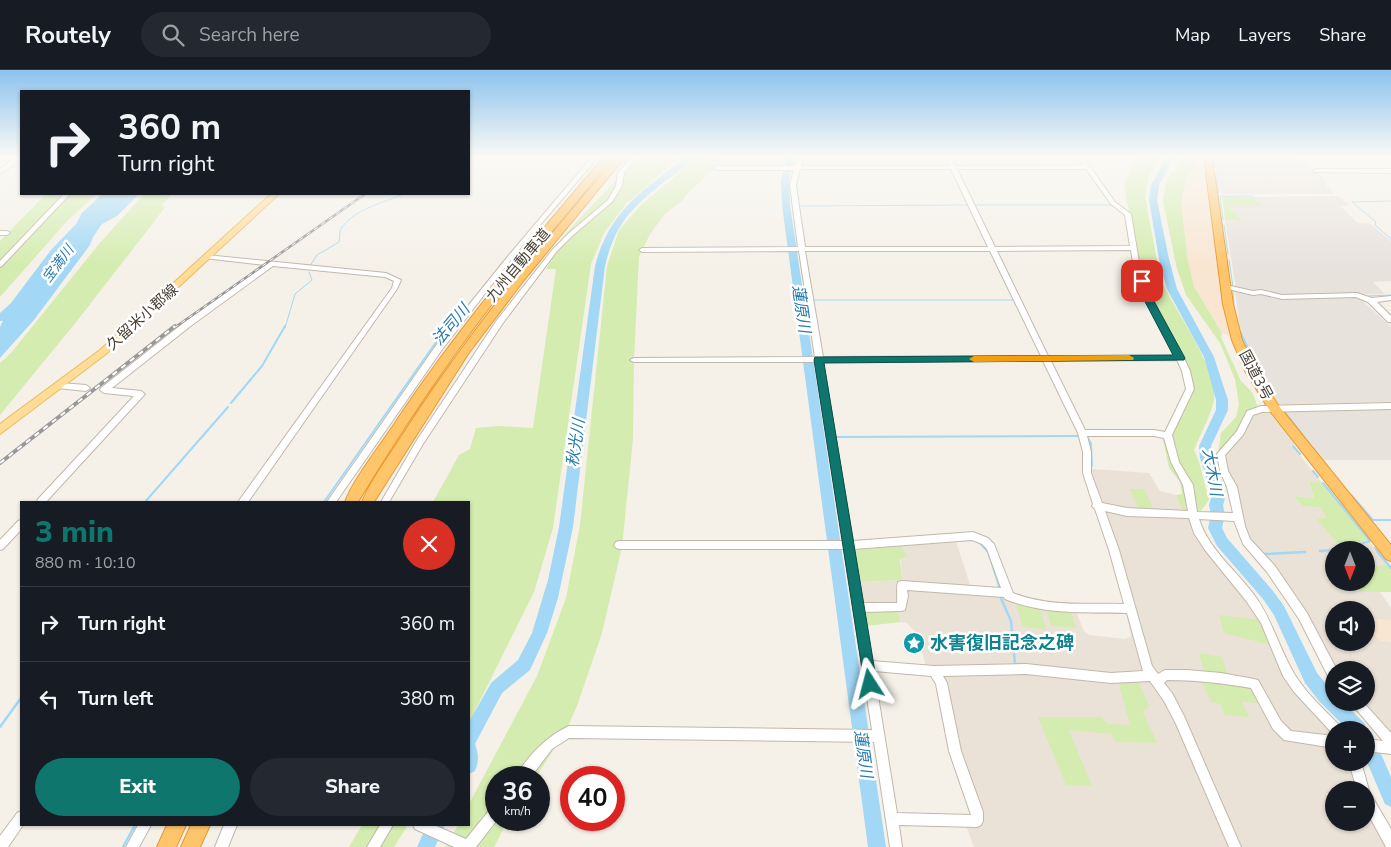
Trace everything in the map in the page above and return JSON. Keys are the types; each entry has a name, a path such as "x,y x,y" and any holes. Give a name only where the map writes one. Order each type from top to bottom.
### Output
{"highway":[{"name":"九州自動車道","path":"352,501 412,406 451,350 491,298 578,193"},
{"name":"九州自動車道","path":"369,501 426,408 465,352 591,193"},
{"name":"国道3号","path":"1213,193 1228,304 1237,340 1251,371 1274,408 1391,555"},
{"path":"166,847 176,826"},
{"path":"190,847 200,826"},
{"path":"198,847 206,826"}],"main road":[{"name":"久留米小郡線","path":"0,430 103,352 274,195"}],"street":[{"path":"332,501 438,349 565,193"},
{"path":"386,501 458,382 543,262 570,235 610,201 615,193"},
{"path":"794,193 896,847"},
{"path":"965,193 1082,433 1087,452 1087,473 1114,550 1147,668 1180,720 1235,847"},
{"path":"1106,193 1113,203 1128,214 1138,268 1146,294 1180,358 1190,389 1168,435 1175,462 1188,485 1197,515 1199,533 1208,547 1251,598 1265,621 1287,672 1298,688 1328,721"},
{"path":"0,265 66,195"},
{"path":"642,250 1134,248"},
{"path":"206,258 386,275 395,278 398,282 244,501"},
{"path":"42,501 141,394 104,390 189,323 271,264"},
{"path":"1226,287 1282,297 1357,294 1371,300 1391,320"},
{"path":"1371,300 1391,298"},
{"path":"634,360 1180,358"},
{"path":"60,386 86,388"},
{"path":"1326,661 1303,616 1271,570 1246,541 1235,517 1232,487 1224,471 1221,454 1240,433 1250,413 1261,409 1391,406"},
{"path":"1082,433 1154,433 1168,435"},
{"path":"1097,506 1127,512 1235,517"},
{"path":"0,546 20,525"},
{"path":"619,545 849,545 973,536 985,541 991,548 1007,593 1018,601 1034,605 1129,609"},
{"path":"859,608 901,607 902,586 1007,593"},
{"path":"868,666 934,671 1026,669 1111,678 1155,679 1165,675 1190,675 1232,679 1254,684 1276,725 1288,736 1325,741"},
{"path":"892,819 977,821 977,812 955,751 941,683 934,671"},
{"path":"1363,711 1391,742"},
{"path":"532,766 551,742 569,732 879,736"},
{"path":"1375,746 1391,748"},
{"path":"1375,814 1391,842"},
{"path":"0,847 20,818"},
{"path":"421,826 464,846 485,823"},
{"path":"132,847 144,826"},
{"path":"222,847 231,826"},
{"path":"373,847 386,826"}],"shaded area":[{"path":"1183,193 1208,193 1223,300 1231,337 1222,333 1194,287 1187,256 1181,201"},
{"path":"1221,193 1335,194 1221,194"},
{"path":"1338,196 1350,205 1340,206 1358,223 1371,224 1391,241 1391,281 1373,282 1385,294 1281,295 1236,288 1225,220 1242,221 1229,206 1261,206 1253,197"},
{"path":"1235,291 1262,293 1283,299 1358,297 1391,327 1391,402 1282,405 1278,403 1265,383 1240,327"},
{"path":"1391,408 1391,460 1323,460 1284,410"},
{"path":"1263,410 1270,411 1295,444 1292,445 1322,483 1309,483 1314,498 1295,496 1303,506 1321,508 1326,517 1318,519 1335,541 1325,541 1325,591 1380,592 1391,608 1391,620 1375,619 1375,601 1325,601 1325,651 1375,651 1375,634 1379,640 1391,642 1391,738 1366,711 1375,711 1375,661 1328,661 1316,630 1278,576 1252,546 1223,460 1225,449 1252,414"},
{"path":"1093,469 1149,473 1160,491 1176,495 1183,512 1190,513 1251,603 1285,673 1326,721 1325,771 1354,771 1357,781 1325,781 1325,831 1375,831 1375,818 1391,847 974,847 965,823 974,812 938,681 926,667 918,635 907,623 901,622 898,607 862,610 859,582 902,580 900,544 956,541 971,588 998,591 1016,604 1041,609 1075,609 1084,631 1089,635 1125,639 1131,636 1124,601 1108,544 1084,472"},
{"path":"1375,549 1388,565 1375,566"},
{"path":"1375,619 1391,620 1391,642 1379,640 1375,634"}],"green space":[{"path":"604,193 638,193 626,204 604,233 591,264 553,528 534,592 470,721 470,501 434,501 459,455 470,449 476,428 498,426 533,428 556,269 546,269 552,259 548,256 565,234"},
{"path":"655,193 688,193 658,223 649,236 639,257 634,359 633,439 622,547 602,633 577,706 567,729 543,766 489,766 537,676 566,598 580,525 607,266 619,230 641,205"},
{"path":"1125,193 1146,193 1160,277 1202,355 1214,387 1213,406 1194,450 1209,500 1201,511 1183,512 1176,495 1182,494 1180,482 1169,468 1163,440 1172,436 1186,407 1192,391 1191,380 1182,354 1148,293 1139,263 1130,214 1127,210 1129,209"},
{"path":"1164,193 1183,193 1181,201 1187,256 1194,287 1222,333 1221,337 1241,381 1252,392 1258,407 1247,410 1238,432 1218,453 1221,433 1236,417 1239,404 1235,379 1220,343 1186,295 1177,269 1163,201"},
{"path":"45,195 96,195 68,220 0,297 0,241"},
{"path":"143,195 171,195 162,205 165,207 160,214 77,321 0,415 0,363 11,353 99,244"},
{"path":"1222,196 1253,197 1262,206 1229,206 1242,221 1225,220"},
{"path":"1309,482 1322,483 1368,540 1335,541 1317,519 1326,517 1321,508 1303,506 1294,496 1314,498"},
{"path":"1130,489 1145,489 1154,511 1139,510"},
{"path":"900,544 907,556 900,559 902,580 859,582 853,552 861,548"},
{"path":"1388,565 1391,569 1391,592 1360,591 1375,591 1375,566"},
{"path":"1016,604 1041,609 1046,630 1022,626"},
{"path":"898,607 901,622 866,626 862,610"},
{"path":"1046,609 1070,609 1076,628 1051,626"},
{"path":"1219,615 1261,620 1275,646 1224,633"},
{"path":"1199,653 1222,657 1228,675 1204,671"},
{"path":"1200,678 1250,686 1260,703 1242,702 1249,717 1224,715 1221,704 1211,702"},
{"path":"1118,681 1138,681 1149,706 1143,712 1157,743 1116,742 1111,734 1069,730 1092,786 1066,785 1038,717 1101,717 1108,724 1130,725"},
{"path":"485,774 485,831 502,831 494,847 446,847 457,826 470,826 470,802"},
{"path":"361,826 407,826 394,847 349,847"}],"water":[{"name":"宝満川","path":"101,195 138,195 117,216 102,224 90,245 34,320 0,358 0,327 3,321 0,321 0,313 11,303 51,250 76,224 82,213"}],"waterway":[{"name":"法司川","path":"449,328 562,193"},
{"name":"秋光川","path":"470,737 496,688 524,665 540,633 546,615 566,527 600,266 613,229 628,209 645,193"},
{"name":"蓮原川","path":"785,193 877,847"},
{"path":"974,205 1111,205 1103,193"},
{"name":"大木川","path":"1154,193 1153,200 1164,259 1172,289 1209,357 1222,400 1222,410 1205,446 1206,458 1219,495 1216,505 1218,515 1215,528 1222,542 1268,595 1279,611 1311,678 1325,696 1350,721"},
{"path":"310,266 317,255 339,242 341,229 354,215 401,195"},
{"path":"1223,220 1220,196 1253,196"},
{"path":"1391,201 1352,202 1376,222 1375,225 1391,239"},
{"path":"799,206 968,205"},
{"path":"1224,225 1228,254"},
{"path":"1229,260 1233,287"},
{"path":"285,328 295,294 312,280 309,272"},
{"path":"1233,291 1234,304"},
{"path":"1391,295 1368,296 1366,300 1391,324"},
{"path":"813,300 1014,300"},
{"path":"231,403 262,366 285,326"},
{"name":"法司川","path":"325,501 434,345 450,326"},
{"path":"1239,329 1248,348"},
{"path":"1250,354 1262,380"},
{"path":"146,501 228,407"},
{"path":"1284,411 1305,438"},
{"path":"836,437 1079,436"},
{"path":"1087,436 1091,444 1092,466"},
{"path":"1293,446 1300,454"},
{"path":"1313,471 1318,477"},
{"path":"1323,483 1370,541 1343,549 1320,551 1324,551"},
{"path":"1351,495 1373,520 1391,520"},
{"path":"979,542 988,552"},
{"path":"1375,548 1378,552"},
{"path":"988,551 999,585 998,589"},
{"path":"1377,551 1391,568"},
{"path":"1265,554 1305,552"},
{"path":"1000,596 1011,621 1015,664 1022,664"},
{"path":"0,727 20,699"},
{"name":"秋光川","path":"470,752 470,760"},
{"name":"大木川","path":"1375,760 1391,798"},
{"name":"法司川","path":"123,847 134,826"},
{"name":"秋光川","path":"426,847 436,826"}],"tunnel":[{"path":"515,257 541,262"}],"railway":[{"path":"174,328 364,195"},
{"path":"0,463 175,326"}],"slow traffic":[{"path":"974,359 1129,358"}],"place":[{"name":"水害復旧記念之碑","path":"914,643"}],"route":[{"path":"870,684 819,360 1180,358 1146,294 1142,281"}]}
